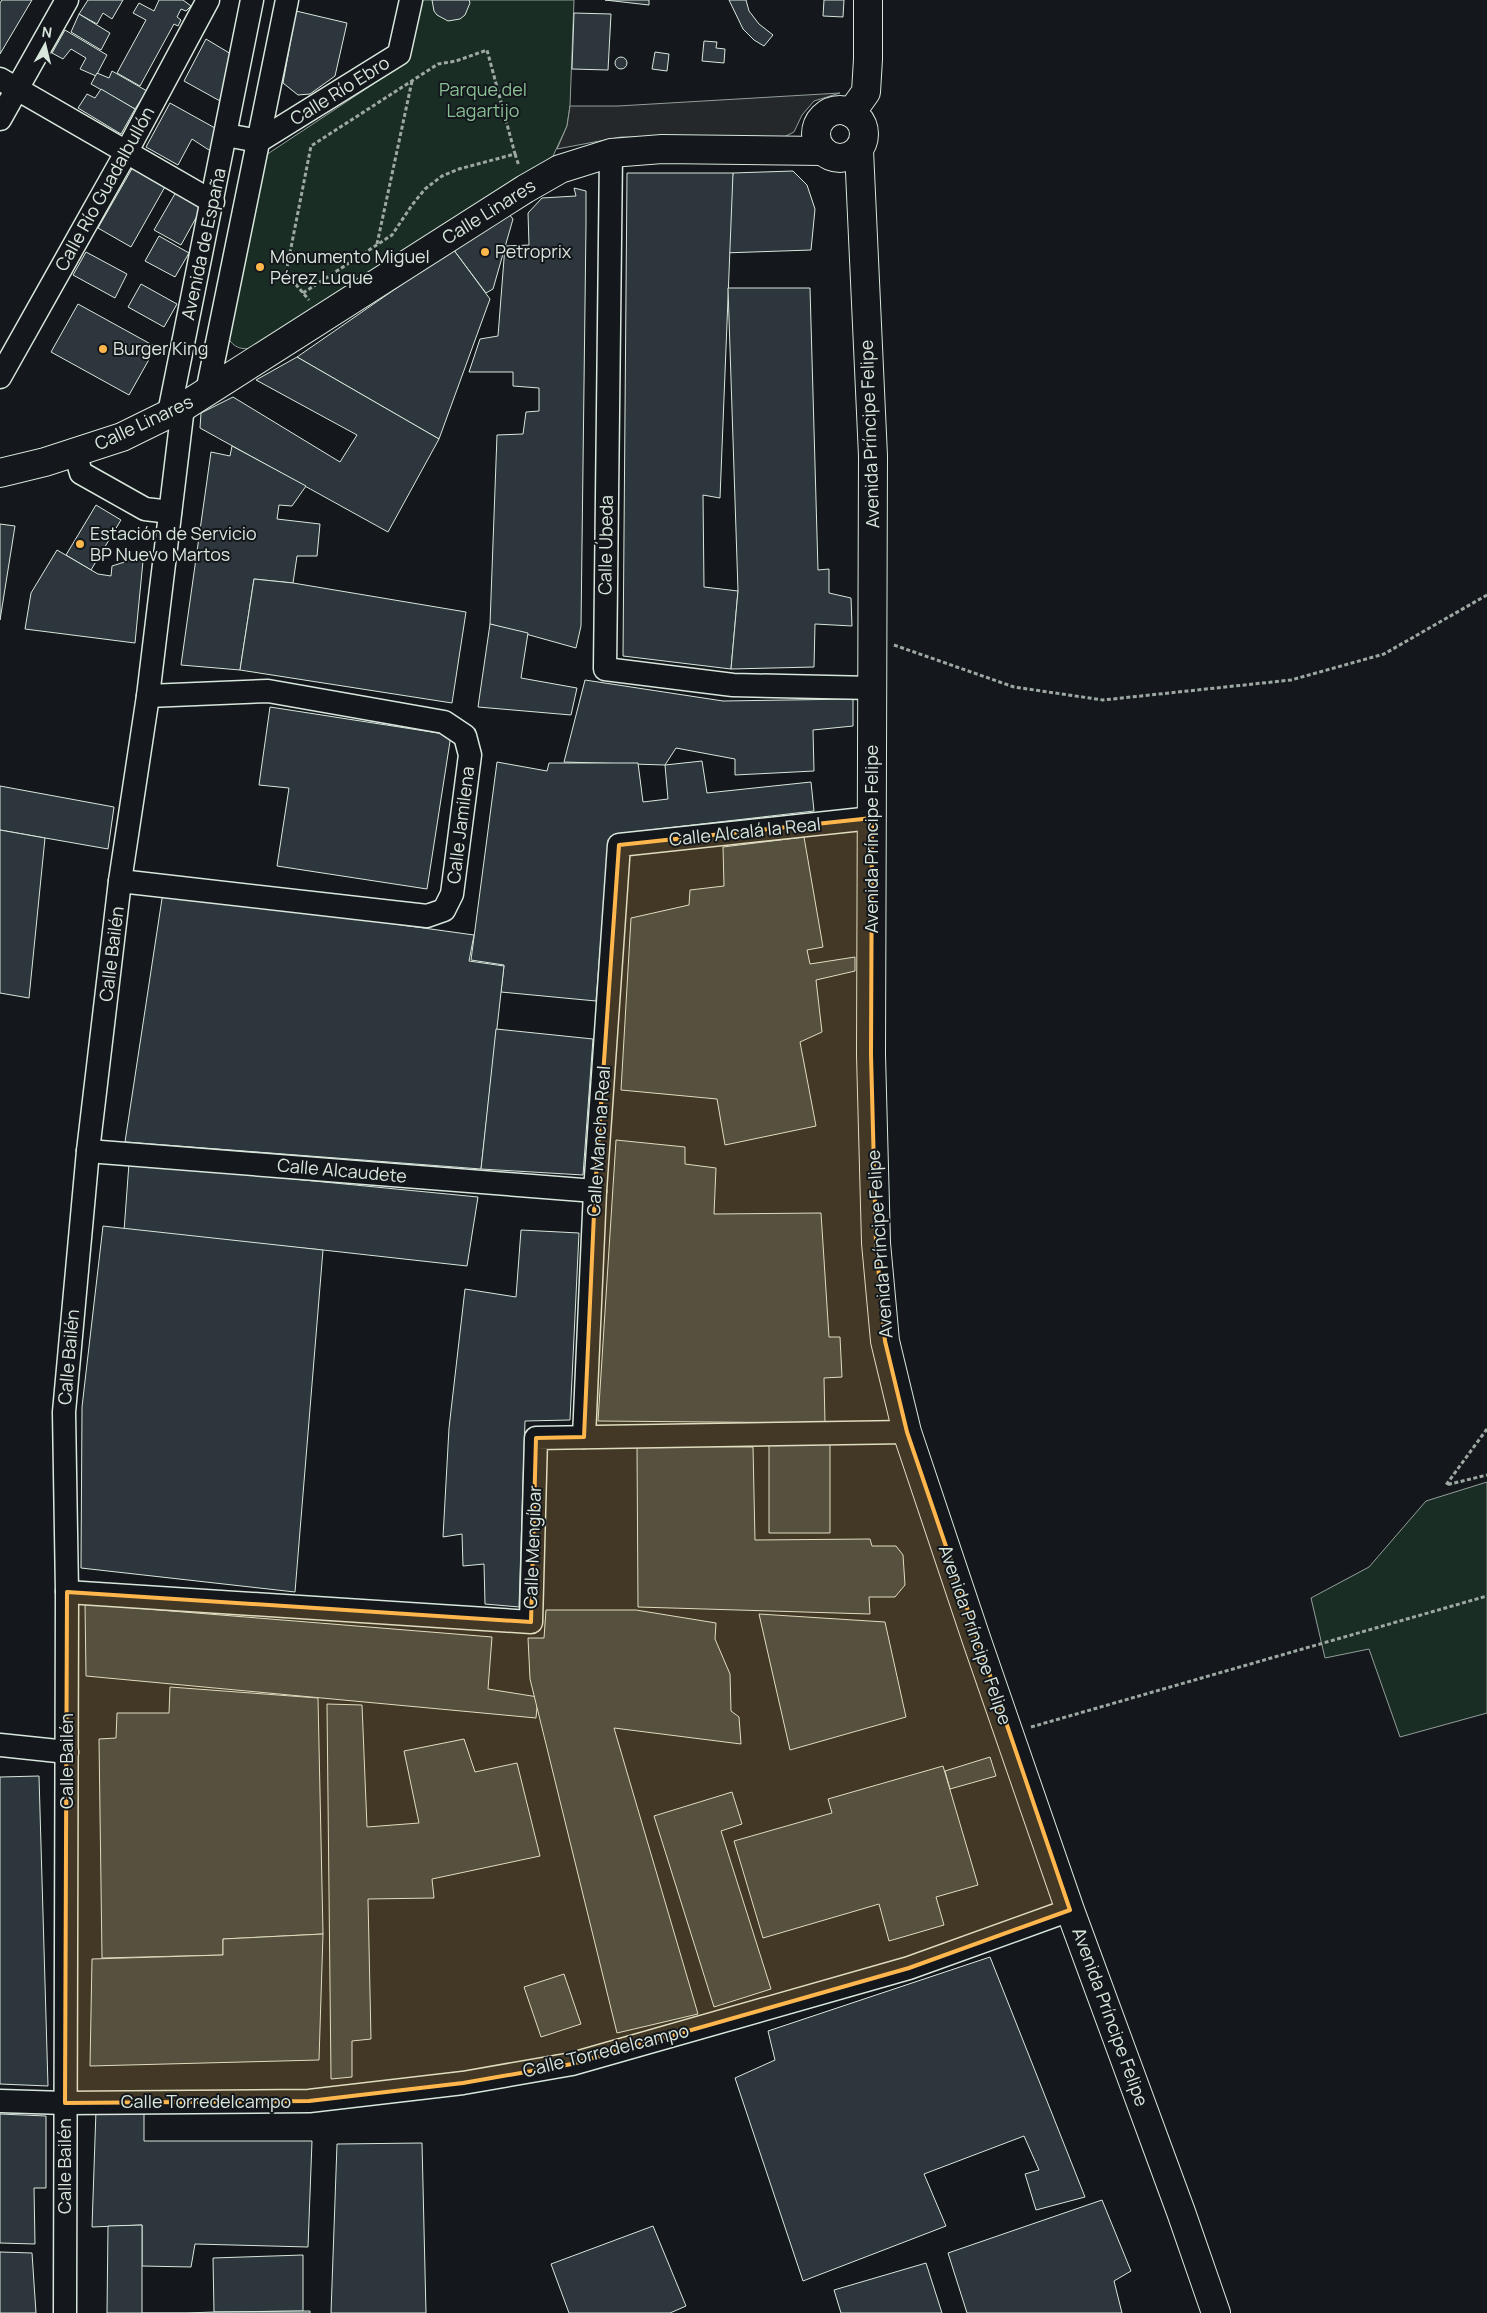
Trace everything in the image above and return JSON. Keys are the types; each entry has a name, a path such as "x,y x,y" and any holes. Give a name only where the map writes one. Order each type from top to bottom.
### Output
{"main road":[{"path":"851,113 866,92 868,0"},
{"path":"843,110 851,113 861,122 864,129 862,144 859,150 846,158 830,156 823,151 816,136 821,120 834,111 843,110"},
{"name":"Calle Linares","path":"0,474 122,437 176,410 560,169 611,153 662,149 823,151"},
{"name":"Avenida Príncipe Felipe","path":"859,150 873,456 871,1055 876,1243 884,1341 906,1432 1009,1734 1070,1910 1182,2212 1216,2313"}],"street":[{"path":"0,119 8,84 67,0"},
{"name":"Calle Río Guadalbullón","path":"0,377 127,152 208,0"},
{"name":"Avenida de España","path":"176,410 212,202 252,0"},
{"name":"Avenida de España","path":"207,392 287,0"},
{"name":"Calle Río Ebro","path":"259,141 399,54 411,0"},
{"path":"8,84 212,202"},
{"path":"226,135 259,141"},
{"name":"Calle Úbeda","path":"611,153 605,669 733,685 872,688"},
{"name":"Calle Bailén","path":"65,2313 67,1592 64,1412 88,1151 120,880 148,696 170,512 176,410"},
{"path":"75,452 81,473 145,509 170,512"},
{"name":"Calle Jamilena","path":"120,880 427,916 444,910 452,894 470,755 465,736 444,722 268,691 148,696"},
{"name":"Calle Alcalá la Real","path":"619,845 872,818"},
{"name":"Calle Mancha Real","path":"584,1437 595,1191 619,845"},
{"name":"Calle Alcaudete","path":"88,1151 595,1191"},
{"name":"Calle Mengíbar","path":"67,1592 531,1622 536,1438 906,1432"},
{"path":"0,1745 67,1752"},
{"name":"Calle Torredelcampo","path":"0,2102 309,2101 463,2083 572,2064 909,1968 1070,1910"}],"path":[{"path":"303,293 392,235 412,205 426,189 442,176 459,169 515,154 487,50 456,61 438,64 311,146 286,273 323,318"},
{"path":"377,244 412,80"},
{"path":"872,637 1014,687 1103,700 1291,680 1384,654 1487,595"},
{"path":"1487,1429 1446,1485 1487,1475"},
{"path":"1009,1734 1487,1596"}],"highlighted area":[{"path":"872,818 871,1055 876,1243 885,1341 907,1432 1070,1910 909,1968 572,2064 463,2083 309,2101 65,2103 67,1592 531,1622 536,1438 584,1437 595,1191 619,845"}],"green space":[{"name":"Parque del Lagartijo","path":"419,0 574,0 570,106 567,126 553,156 507,189 259,348 246,349 234,345 224,332 266,155 405,63"},
{"path":"1487,1482 1487,1713 1400,1737 1369,1649 1325,1658 1311,1598 1369,1567 1426,1501"}],"shaded area":[{"path":"840,93 814,101 802,115 794,132 780,139 621,137 557,149 567,126 570,106 618,106"}],"building":[{"path":"2,0 32,0 0,54 0,3"},
{"path":"88,0 123,0 112,19 103,13 97,24 79,14"},
{"path":"159,0 183,0 191,6 186,11 181,9 177,17 181,20 178,26 174,24 140,86 117,73 146,20 133,13 139,3 154,11"},
{"path":"432,0 469,0 470,3 465,15 460,19 448,21 437,15 434,11"},
{"path":"605,0 649,0 649,5"},
{"path":"729,0 746,0 749,11 759,24 773,35 764,46 754,40 743,29"},
{"path":"824,0 844,0 843,17 823,16"},
{"path":"296,11 347,23 335,76 310,94 298,95 283,83"},
{"path":"574,13 611,14 608,70 572,69"},
{"path":"79,14 110,33 101,50 71,32"},
{"path":"65,30 107,55 96,76 80,69 86,58 71,49 63,59 52,53"},
{"path":"206,39 231,54 220,101 184,81"},
{"path":"704,41 717,42 716,48 725,49 724,63 702,61"},
{"path":"655,52 669,54 667,71 652,69"},
{"path":"621,57 627,63 621,69 615,63"},
{"path":"112,71 147,91 135,109 91,84 97,73 109,78"},
{"path":"101,89 135,109 121,134 78,108 87,94 95,98"},
{"path":"170,103 215,128 212,152 192,139 178,165 146,147"},
{"path":"133,167 166,185 131,247 98,228"},
{"path":"793,171 807,185 815,209 811,250 723,253 733,173"},
{"path":"627,173 733,173 720,498 703,495 704,587 738,591 731,669 623,656"},
{"path":"574,188 586,191 581,626 576,648 490,624 497,435 523,434 526,412 539,411 539,388 513,386 513,372 469,372 480,339 498,336 505,246 529,245 528,213 542,198 576,196"},
{"path":"176,192 202,207 181,245 154,230"},
{"path":"508,213 513,219 493,289 486,293 453,249"},
{"path":"159,236 189,253 175,277 145,261"},
{"path":"453,249 490,299 439,439 297,357"},
{"path":"86,252 127,274 115,298 73,275"},
{"path":"141,284 177,304 164,327 128,307"},
{"path":"728,288 810,288 818,570 829,569 829,593 851,598 852,626 815,624 814,667 731,669 738,591"},
{"name":"Burger King","path":"78,304 156,347 129,395 51,352"},
{"path":"297,357 439,439 388,532 200,428 201,413 233,397 340,462 357,435 256,380"},
{"path":"232,446 306,486 292,506 279,505 277,519 320,524 317,556 297,556 293,583 254,579 240,670 181,665 211,452 230,456"},
{"path":"96,505 121,520 91,570 66,555"},
{"path":"0,524 15,526 0,620"},
{"path":"57,550 98,574 111,576 112,566 131,560 143,561 135,643 25,629 31,593"},
{"path":"254,579 293,583 466,612 452,703 240,670"},
{"path":"490,624 528,633 521,678 577,688 571,715 478,707"},
{"path":"585,680 723,701 853,699 853,726 813,730 814,771 735,775 735,759 676,748 665,765 564,762"},
{"path":"270,707 451,735 427,889 277,866 289,788 259,785"},
{"path":"702,761 707,793 811,782 814,811 615,834 608,851 596,1001 501,992 504,965 471,960 497,762 547,771 549,763 638,763 643,802 668,799 665,765"},
{"path":"0,786 114,807 108,849 0,830"},
{"path":"0,830 45,838 29,998 0,993"},
{"path":"804,837 823,947 807,950 810,964 855,957 855,971 816,980 822,1032 800,1042 816,1126 725,1145 717,1099 621,1090 631,918 689,905 690,890 724,886 723,847"},
{"path":"163,892 474,935 469,961 504,966 481,1169 125,1142"},
{"path":"496,1029 593,1039 583,1175 481,1169"},
{"path":"616,1140 685,1147 685,1164 716,1168 714,1214 821,1213 829,1337 840,1337 842,1377 824,1378 825,1423 598,1421"},
{"path":"129,1163 478,1197 467,1266 124,1231"},
{"path":"103,1226 323,1250 295,1592 81,1568 82,1407"},
{"path":"521,1230 579,1233 570,1420 525,1421 519,1607 485,1604 484,1564 463,1566 462,1534 443,1537 449,1428 465,1289 516,1297"},
{"path":"769,1443 830,1444 830,1533 769,1533"},
{"path":"637,1446 753,1447 755,1540 870,1539 872,1546 896,1546 903,1555 905,1585 895,1597 869,1597 870,1614 638,1607"},
{"path":"85,1604 492,1637 488,1689 538,1697 536,1718 86,1676"},
{"path":"546,1610 636,1610 716,1623 715,1639 730,1674 731,1711 739,1717 741,1744 614,1728 698,2014 617,2033 530,1679 528,1638 544,1638"},
{"path":"759,1614 885,1622 906,1717 790,1750"},
{"path":"170,1687 318,1698 323,1934 223,1939 223,1955 102,1958 99,1739 116,1738 117,1713 169,1713"},
{"path":"327,1704 362,1705 367,1827 419,1823 404,1751 464,1739 475,1772 517,1763 540,1856 432,1879 434,1898 368,1899 371,2039 352,2041 352,2077 331,2079"},
{"path":"990,1757 996,1776 950,1789 945,1771"},
{"path":"943,1766 978,1885 936,1897 944,1925 889,1941 879,1904 763,1938 734,1841 832,1813 828,1799"},
{"path":"39,1776 48,2086 0,2084 0,1777"},
{"path":"732,1792 742,1824 721,1831 771,1989 714,2007 654,1816"},
{"path":"323,1934 319,2060 90,2066 92,1959 223,1955 223,1939"},
{"path":"990,1957 1085,2197 1036,2210 1025,2174 1039,2170 1024,2136 924,2174 946,2226 803,2281 735,2078 775,2060 768,2031"},
{"path":"564,1974 581,2024 541,2037 524,1987"},
{"path":"96,2110 144,2111 144,2141 312,2141 308,2247 195,2244 191,2267 142,2266 142,2225 92,2227"},
{"path":"0,2114 46,2116 46,2188 34,2188 35,2244 0,2243"},
{"path":"422,2143 426,2313 331,2313 337,2144"},
{"path":"1102,2200 1131,2271 1114,2281 1122,2313 967,2313 948,2253"},
{"path":"142,2225 142,2313 107,2313 108,2226"},
{"path":"653,2226 686,2306 670,2313 569,2313 551,2264"},
{"path":"0,2252 32,2253 36,2313 0,2313"},
{"path":"303,2255 303,2311 214,2312 213,2258"},
{"path":"926,2263 942,2313 841,2313 834,2290"},
{"path":"310,2311 310,2313 186,2313 214,2312"}],"place":[{"name":"Petroprix","path":"485,252"},
{"name":"Monumento Miguel Pérez Luque","path":"260,267"},
{"name":"Burger King","path":"103,349"},
{"name":"Estación de Servicio BP Nuevo Martos","path":"80,544"}]}
